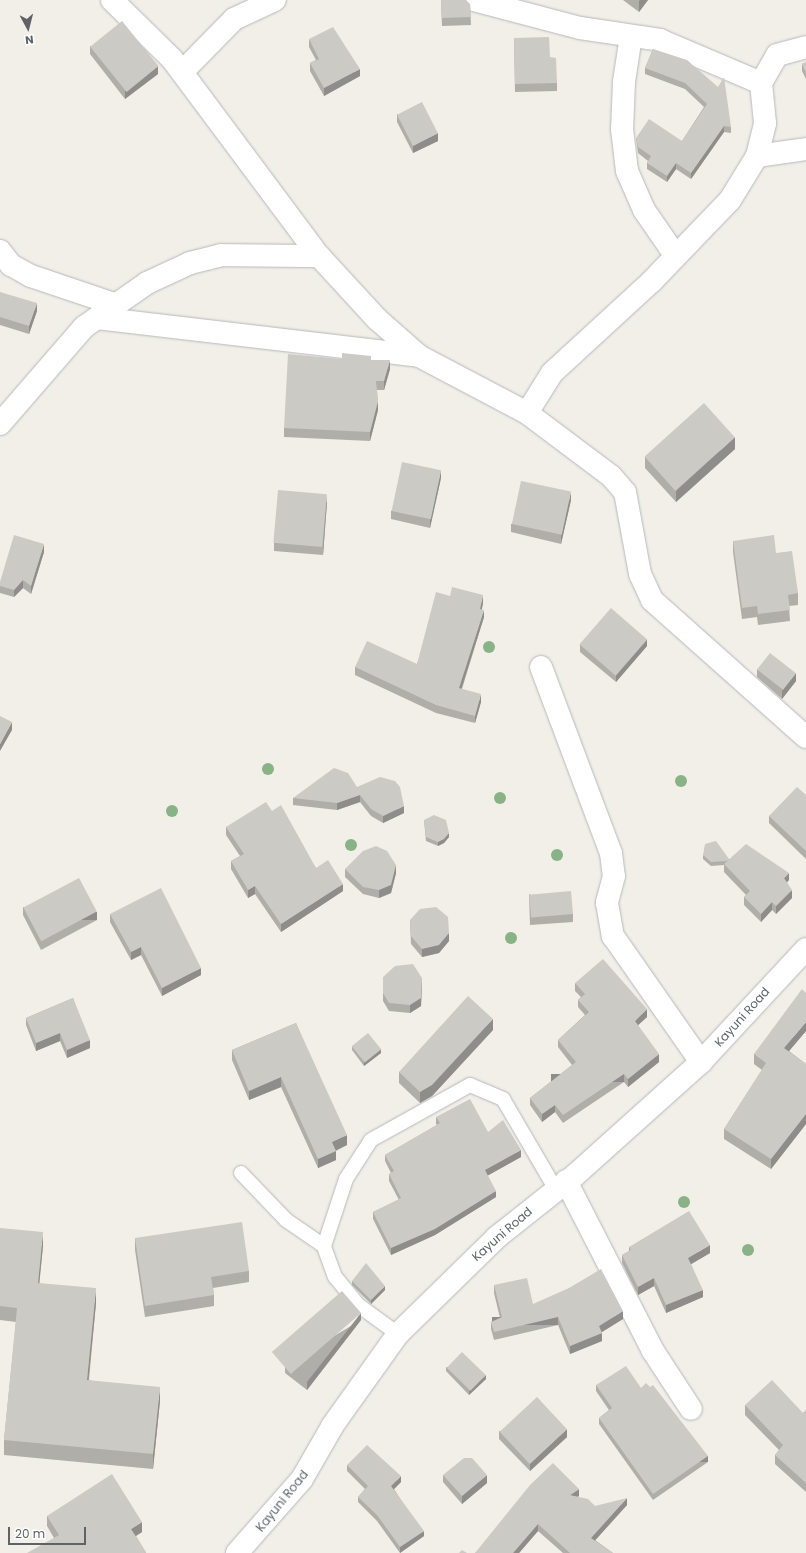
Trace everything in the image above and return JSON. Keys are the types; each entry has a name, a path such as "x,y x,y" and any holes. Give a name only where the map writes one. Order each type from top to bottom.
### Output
{"street":[{"path":"112,0 182,72 319,256 377,319 419,356 527,413 611,476 625,492 640,574 652,600 806,737"},
{"path":"182,72 234,19 276,0"},
{"path":"474,0 580,28 660,40 761,83"},
{"path":"631,36 622,129 627,171 644,210 675,255"},
{"path":"527,413 552,373 652,282 675,255 730,200 757,156 765,123 761,83 777,55 806,47"},
{"path":"757,156 806,149"},
{"path":"0,251 12,265 32,276 114,304"},
{"path":"0,424 68,344 97,318 114,304 183,267 221,255 319,256"},
{"path":"97,318 419,356"},
{"path":"541,667 611,853 614,876 607,903 613,936 701,1062"},
{"name":"Kayuni Road","path":"237,1553 302,1479 333,1425 398,1334 458,1272 701,1062 806,949"},
{"path":"560,1184 653,1352 691,1409"}],"lane":[{"path":"324,1246 346,1179 371,1140 470,1086 503,1099 560,1184"},
{"path":"241,1173 286,1220 324,1246 336,1277 358,1305 398,1334"}],"building":[{"path":"441,0 466,0 470,4 471,17 442,18"},
{"path":"122,21 159,66 127,92 90,47"},
{"path":"333,27 360,69 324,88 310,63 319,59 309,39"},
{"path":"549,37 550,57 556,58 557,83 515,84 514,38"},
{"path":"653,49 687,60 718,87 724,77 731,127 724,126 691,173 676,163 667,176 647,163 651,156 638,147 636,138 649,119 682,141 707,104 685,83 645,68"},
{"path":"806,62 806,73 802,64"},
{"path":"422,102 438,133 413,146 397,115"},
{"path":"0,292 37,303 29,326 0,317"},
{"path":"342,353 371,356 371,360 390,360 384,381 376,381 378,401 370,432 284,428 288,354 342,359"},
{"path":"704,403 735,437 675,491 645,457"},
{"path":"402,462 441,470 431,519 392,511"},
{"path":"521,481 571,492 562,535 512,524"},
{"path":"278,490 327,494 322,547 273,543"},
{"path":"14,535 44,544 31,586 23,580 14,590 0,586 0,582"},
{"path":"774,535 776,553 792,551 798,593 788,595 790,610 758,614 757,606 742,608 733,541"},
{"path":"452,587 483,595 480,609 484,610 459,688 481,694 475,716 436,705 355,667 367,641 417,664 436,592 450,596"},
{"path":"611,608 647,639 616,676 580,644"},
{"path":"770,653 796,673 783,690 757,670"},
{"path":"0,716 12,722 0,744"},
{"path":"334,768 348,773 357,787 380,777 395,781 400,787 404,806 383,816 371,809 360,795 337,803 293,798"},
{"path":"797,787 806,795 806,851 769,816"},
{"path":"266,802 272,811 281,805 316,868 328,860 343,884 281,924 255,886 248,890 231,861 244,854 226,827"},
{"path":"434,815 446,820 449,833 444,839 438,842 426,837 424,820"},
{"path":"716,841 729,859 727,861 711,862 703,855 705,844"},
{"path":"746,844 789,873 784,878 792,890 776,906 772,902 761,914 744,897 750,891 724,864"},
{"path":"376,846 387,851 396,865 391,885 379,890 363,887 345,869 363,851"},
{"path":"79,878 97,912 41,941 23,908"},
{"path":"161,888 201,968 162,988 141,947 131,952 110,914"},
{"path":"571,891 573,914 531,918 529,895"},
{"path":"436,907 448,917 449,933 439,945 422,949 411,936 410,920 420,909"},
{"path":"603,959 647,1009 635,1021 659,1054 628,1079 624,1074 563,1115 555,1105 542,1114 530,1098 576,1062 558,1040 589,1012 578,1000 585,994 575,983"},
{"path":"413,964 422,978 421,998 410,1005 389,1003 383,993 383,977 395,966"},
{"path":"802,989 806,993 806,1022 784,1048 806,1064 806,1114 771,1159 724,1129 766,1063 754,1054"},
{"path":"468,996 493,1019 432,1085 420,1092 399,1072"},
{"path":"73,998 90,1040 67,1050 60,1033 36,1043 26,1018"},
{"path":"296,1023 347,1135 332,1142 336,1151 318,1159 281,1077 249,1091 232,1050"},
{"path":"368,1033 381,1049 365,1063 352,1046"},
{"path":"470,1099 488,1132 503,1120 521,1150 485,1170 496,1191 435,1229 391,1248 373,1212 401,1198 389,1174 394,1171 385,1155 440,1123 436,1117"},
{"path":"689,1211 710,1245 688,1258 703,1290 666,1305 654,1278 638,1287 622,1255 631,1250 629,1247"},
{"path":"242,1222 249,1271 211,1277 214,1295 145,1306 135,1238"},
{"path":"0,1228 43,1232 38,1283 96,1288 87,1380 160,1387 153,1454 4,1440 17,1308 0,1306"},
{"path":"366,1263 385,1286 371,1300 352,1281"},
{"path":"601,1269 623,1311 599,1326 602,1333 570,1346 558,1317 494,1332 491,1322 502,1317 494,1285 527,1278 533,1304 569,1288"},
{"path":"342,1291 361,1313 291,1374 272,1352"},
{"path":"462,1352 486,1375 470,1391 447,1368"},
{"path":"626,1366 641,1388 646,1383 650,1387 653,1385 708,1456 653,1494 599,1418 612,1408 596,1385"},
{"path":"772,1380 803,1413 806,1410 806,1483 775,1455 783,1445 745,1405"},
{"path":"537,1397 567,1429 530,1464 500,1432"},
{"path":"367,1445 401,1476 391,1486 424,1531 400,1547 377,1515 358,1497 368,1486 347,1465"},
{"path":"464,1458 472,1458 487,1475 462,1496 443,1475"},
{"path":"553,1463 579,1489 570,1495 588,1499 595,1506 627,1498 591,1538 613,1553 570,1553 538,1524 513,1553 475,1553 530,1485"},
{"path":"112,1474 142,1522 131,1529 146,1552 27,1553 59,1535 47,1516"},
{"path":"462,1550 467,1553 459,1553"}]}
